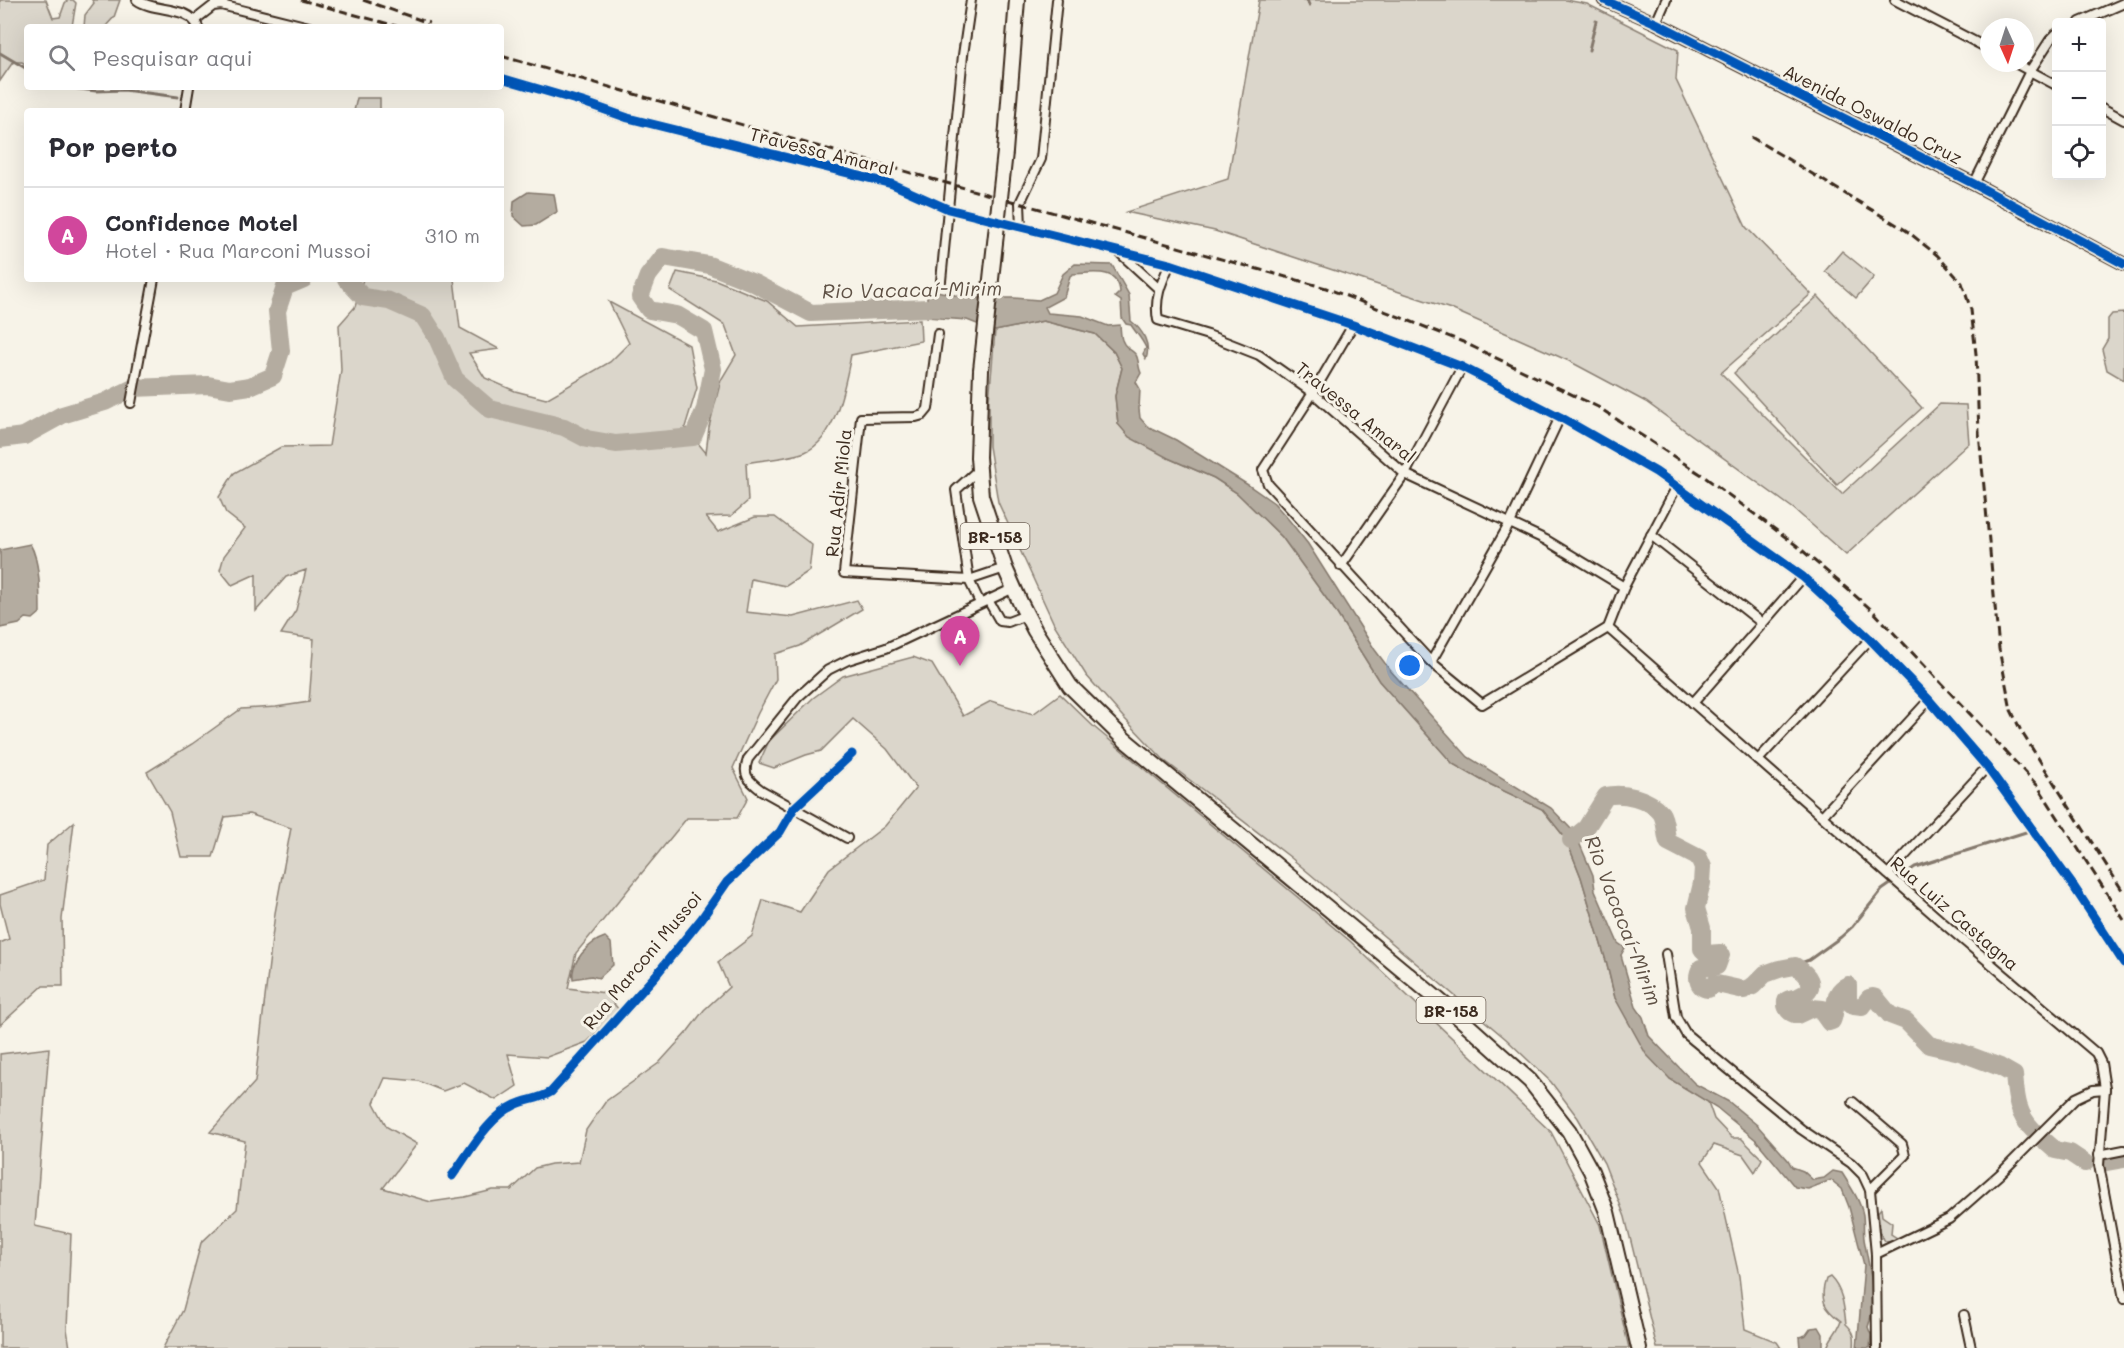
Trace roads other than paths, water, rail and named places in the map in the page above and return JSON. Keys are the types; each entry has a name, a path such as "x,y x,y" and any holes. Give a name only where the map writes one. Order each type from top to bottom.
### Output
{"highway":[{"name":"BR-158","path":"1017,0 1005,152 981,370 978,470 981,496 1005,568 1026,615 1070,686 1125,740 1453,1012 1530,1081 1569,1131 1601,1191 1640,1348"}],"street":[{"path":"137,0 150,7 190,15 197,23 213,6 221,5 297,24"},
{"path":"941,281 963,55 971,0"},
{"path":"1021,227 1020,203 1041,159 1057,0"},
{"name":"Avenida Oswaldo Cruz","path":"1604,0 1656,23 1974,184 2124,264"},
{"path":"1656,23 1666,0"},
{"path":"1895,0 1980,44"},
{"path":"2089,18 2124,3"},
{"path":"2034,65 2052,38"},
{"path":"1974,184 2030,72"},
{"path":"2032,72 2052,83"},
{"name":"Travessa Amaral","path":"504,79 584,102 628,118 892,184 948,209 1170,264 1159,289 1155,308 1158,320 1208,335 1259,355 1313,393 1405,474 1546,540 1624,587"},
{"path":"185,108 188,90"},
{"path":"2106,110 2124,120"},
{"path":"1119,252 1159,289"},
{"path":"1170,264 1353,325 1462,368 1560,417 1656,472 1803,576 1870,639 1929,700 1987,766 2068,878 2124,963"},
{"path":"131,403 153,282"},
{"path":"1353,325 1313,393 1263,470 1264,477 1341,566 1431,662 1482,704 1608,628 1624,587 1677,486"},
{"name":"Rua Adir Miola","path":"938,334 928,409 923,415 861,418 844,573 969,580"},
{"path":"1341,566 1405,474 1462,368"},
{"path":"1431,662 1510,523 1560,417"},
{"path":"978,470 956,490 969,580 1000,621 1008,622 1026,615"},
{"path":"1651,535 1762,622"},
{"path":"969,580 1005,568"},
{"path":"1693,703 1803,576"},
{"path":"847,838 761,790 748,780 745,767 748,759 798,697 828,670 848,660 886,648 1014,588"},
{"name":"Rua Luiz Castagna","path":"1608,628 2096,1053 2104,1072 2105,1089 2099,1155 2124,1299"},
{"path":"1758,760 1870,639"},
{"path":"1822,816 1929,700"},
{"name":"Rua Marconi Mussoi","path":"452,1176 496,1117 517,1104 539,1099 551,1092 656,975 702,918 727,882 780,832 794,808 852,754"},
{"path":"1888,874 1987,766"},
{"path":"1666,954 1676,1017 1686,1034 1801,1129 1851,1163 1863,1175 1870,1190 1876,1254 1877,1348"},
{"path":"1876,1254 1948,1219 2000,1174 2076,1098 2093,1090 2105,1089"},
{"path":"1853,1102 1902,1144 1905,1150 1905,1155 1870,1190"},
{"path":"2099,1155 2124,1150"},
{"path":"1964,1315 1971,1348"}],"waterway":[{"path":"1307,0 1309,5"},
{"path":"1589,50 1596,21"},
{"path":"0,53 24,67"},
{"path":"88,90 124,90"},
{"path":"124,90 178,97"},
{"name":"Rio Vacacaí-Mirim","path":"349,282 363,297 389,301 423,316 437,338 455,379 490,409 564,427 587,439 616,444 693,437 705,409 713,369 704,331 677,315 649,310 640,297 648,276 663,257 709,265 754,283 811,313 953,309"},
{"name":"Rio Vacacaí-Mirim","path":"0,439 24,436 62,415 105,402 133,388 208,385 230,389 250,386 273,376 281,351 277,311 285,287 297,282"},
{"path":"1571,840 1586,828 1606,796 1635,797 1650,803 1663,816 1668,842 1699,858 1703,867 1696,908 1702,928 1702,949 1707,954 1720,953 1721,955 1717,966 1701,968 1699,971 1698,978 1704,988 1708,989 1717,984 1744,990 1753,986 1765,974 1795,966 1804,972 1810,984 1806,992 1786,1001 1787,1008 1797,1015 1812,1008 1823,1009 1829,1022 1834,1016 1839,992 1848,985 1848,1001 1854,1006 1862,1007 1869,998 1876,998 1890,1015 1906,1021 1929,1045 1960,1052 2000,1067 2014,1075 2020,1111 2033,1130"},
{"path":"1790,967 1809,960 1841,937 1882,890 1915,867 2026,832"},
{"path":"2046,1142 2055,1150 2070,1153 2085,1163"},
{"path":"2107,1162 2124,1159"}],"railway":[{"path":"301,0 389,24"},
{"path":"363,0 429,23"},
{"path":"504,57 1326,288 1463,342 1598,407 1702,475 1796,545 1873,611 2037,785 2124,920"},
{"path":"1751,137 1907,231 1937,255 1962,283 1971,310 1976,354 1979,433 1999,649 2011,710 2021,731 2124,893"}],"place":[{"name":"Confidence Motel","path":"960,666"}]}
